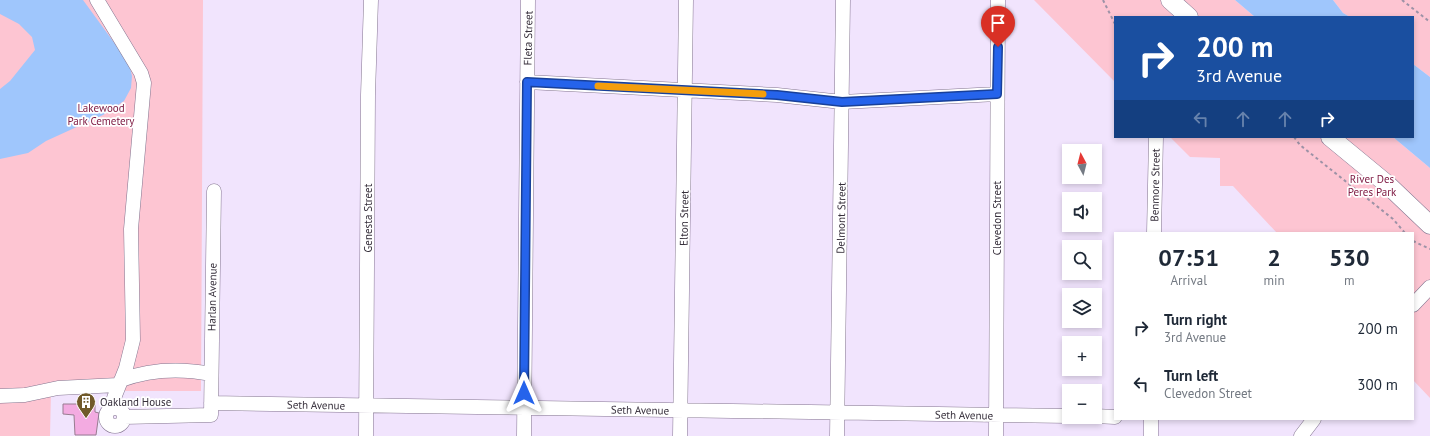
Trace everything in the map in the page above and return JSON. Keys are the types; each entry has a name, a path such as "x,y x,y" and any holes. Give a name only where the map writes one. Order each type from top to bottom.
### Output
{"main road":[{"path":"1170,0 1188,16"},
{"path":"1331,138 1387,184 1430,225"}],"street":[{"path":"97,0 141,73 144,83 131,229 133,340 114,398 119,413 210,415 211,403"},
{"name":"Genesta Street","path":"366,436 371,0"},
{"name":"Fleta Street","path":"524,436 528,0"},
{"name":"Elton Street","path":"680,436 686,91 686,0"},
{"name":"Delmont Street","path":"837,436 843,0"},
{"name":"Clevedon Street","path":"996,436 998,0"},
{"path":"527,82 777,95 842,102 997,94"},
{"name":"Benmore Street","path":"1154,232 1156,138"},
{"name":"Harlan Avenue","path":"211,403 214,191"},
{"path":"1414,303 1430,286"},
{"path":"0,396 25,395 58,388 119,383 139,373 156,370 177,369 211,374"},
{"name":"Seth Avenue","path":"211,403 838,414 1062,416"},
{"path":"1102,416 1114,417"},
{"path":"1151,420 1151,436"},
{"path":"1301,436 1313,420"}],"path":[{"path":"1103,0 1114,22"},
{"path":"1402,0 1430,22"},
{"path":"1295,138 1300,145 1393,220 1404,232"},
{"path":"1414,241 1430,248"}],"green space":[{"name":"Lakewood Park Cemetery","path":"0,0 203,0 201,391 51,391 50,436 0,436"},
{"path":"1034,0 1235,0 1254,16 1114,16 1114,81"},
{"path":"1333,0 1430,0 1430,77 1414,65 1414,16 1348,16 1343,13"},
{"name":"River Des Peres Park","path":"1171,138 1394,138 1430,168 1430,398 1414,381 1414,232 1276,232 1233,186 1220,186 1220,158 1190,157"}],"water":[{"path":"0,0 83,0 129,63 132,76 131,88 124,101 103,115 46,141 28,153 0,159 0,89 10,81 35,50 32,37 19,24 0,14"},
{"path":"1235,0 1333,0 1343,13 1348,16 1254,16"},
{"path":"1414,65 1430,77 1430,168 1394,138 1414,138"}],"building":[{"name":"Oakland House","path":"92,403 92,405 95,405 95,412 99,413 96,435 75,435 74,415 63,414 63,404"}],"slow traffic":[{"path":"598,86 763,94"}],"place":[{"name":"Oakland House","path":"86,419"}],"route":[{"path":"524,393 527,82 777,95 842,102 997,94 998,47"}]}
